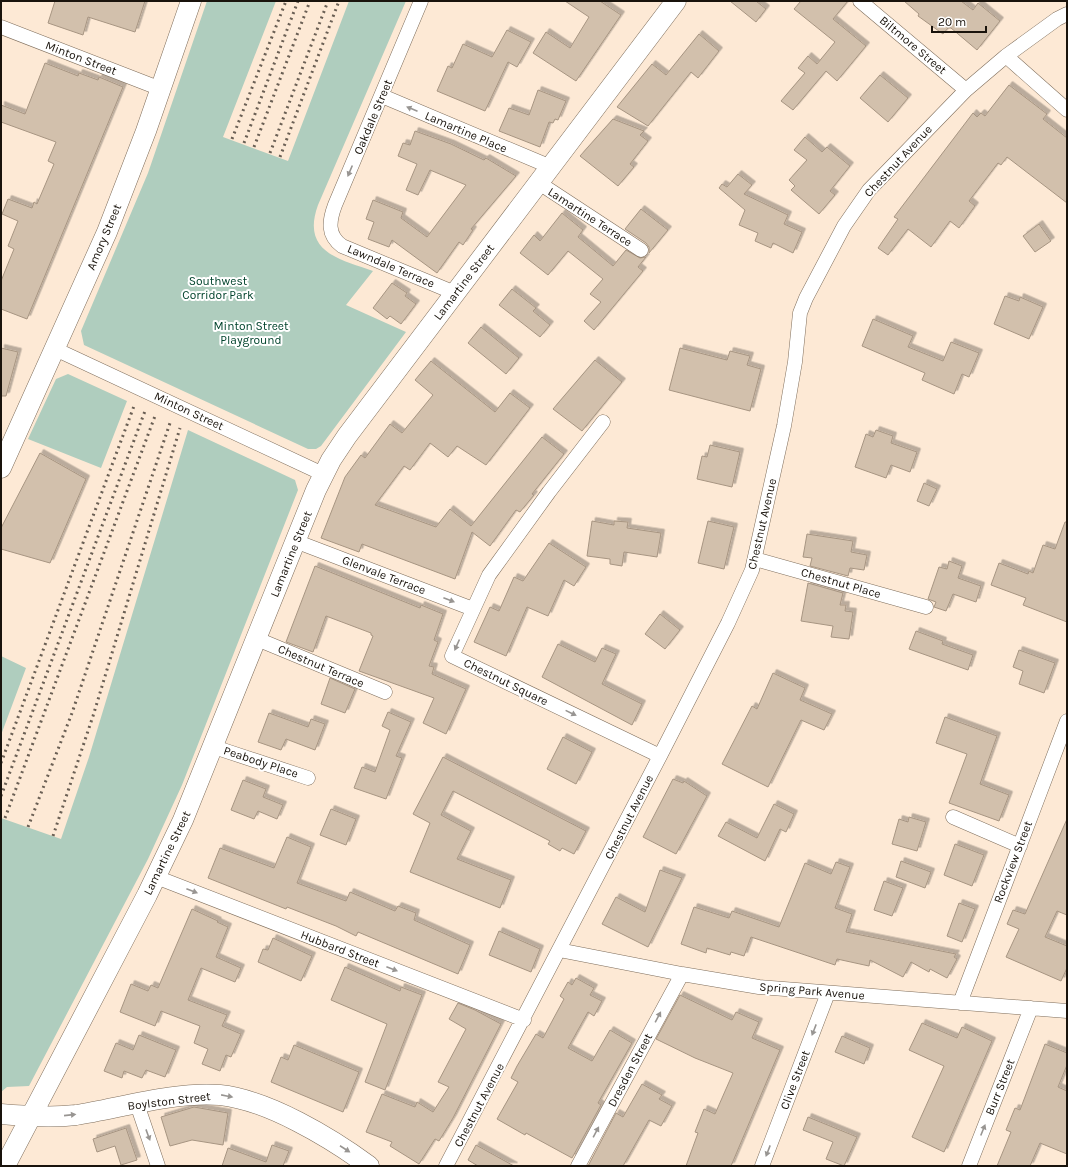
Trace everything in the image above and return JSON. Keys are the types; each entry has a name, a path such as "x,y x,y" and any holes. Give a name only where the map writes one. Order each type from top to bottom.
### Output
{"street":[{"name":"Amory Street","path":"1,468 107,232 191,1"},
{"name":"Oakdale Street","path":"331,234 330,222 335,206 422,1"},
{"name":"Lamartine Street","path":"5,1166 156,877 189,808 295,541 324,474 341,445 676,1"},
{"name":"Biltmore Street","path":"860,1 966,90"},
{"name":"Chestnut Avenue","path":"446,1166 524,1020 660,756 728,623 752,570 784,426 795,362 800,313 806,298 844,226 869,190 966,90 1006,56 1057,19 1067,14"},
{"name":"Minton Street","path":"1,27 160,89"},
{"path":"1006,56 1067,110"},
{"name":"Lamartine Place","path":"382,96 551,167"},
{"name":"Lamartine Terrace","path":"539,183 548,191 641,250"},
{"name":"Lawndale Terrace","path":"331,234 338,242 347,248 455,293"},
{"name":"Minton Street","path":"55,349 324,474"},
{"name":"Chestnut Square","path":"603,422 549,492 490,576 452,656 660,756"},
{"name":"Glenvale Terrace","path":"295,541 473,609"},
{"name":"Chestnut Place","path":"755,559 926,607"},
{"name":"Chestnut Terrace","path":"257,639 385,692"},
{"name":"Rockview Street","path":"960,1003 1067,721"},
{"name":"Peabody Place","path":"214,747 308,778"},
{"path":"953,817 1020,846"},
{"name":"Hubbard Street","path":"156,877 524,1020"},
{"name":"Spring Park Avenue","path":"559,950 682,974 759,987 828,994 1067,1011"},
{"name":"Dresden Street","path":"578,1166 682,974"},
{"name":"Clive Street","path":"762,1166 828,994"},
{"name":"Burr Street","path":"969,1166 1031,1008"},
{"name":"Boylston Street","path":"1,1114 32,1116 77,1114 192,1096 220,1095 266,1108 308,1128 369,1166"},
{"path":"137,1104 158,1166"}],"green space":[{"name":"Southwest Corridor Park","path":"207,1 276,1 223,137 288,161 349,1 406,1 318,205 314,221 315,233 319,243 326,251 336,257 373,271 346,305 406,332 321,446 316,449 308,449 84,345 81,331 148,173"},
{"path":"68,374 127,401 101,468 28,439 56,379"},
{"path":"188,430 295,480 298,490 182,785 148,859 29,1086 7,1087 1,1092 1,818 61,839 89,757"},
{"path":"1,656 26,668 1,735"}],"building":[{"path":"55,1 145,1 135,32 88,17 83,35 48,23"},
{"path":"565,1 600,1 621,15 576,81 533,53 546,32 570,48 589,17"},
{"path":"730,1 756,1 766,9 756,22"},
{"path":"801,1 848,1 833,19 866,46 837,81 826,71 793,110 781,101 805,73 798,68 808,56 817,64 835,42 794,9"},
{"path":"904,1 961,1 973,10 978,3 1000,21 977,50 951,28 948,28 943,34 918,16 919,14"},
{"path":"507,30 531,42 517,67 508,62 485,111 437,91 448,66 452,68 463,44 492,57"},
{"path":"699,34 719,51 698,78 691,72 648,126 617,107 652,64 666,75"},
{"path":"45,63 78,76 79,73 98,80 99,77 123,87 27,319 1,309 1,281 14,249 8,246 18,221 2,214 8,199 32,208 34,202 37,204 54,164 48,161 56,142 1,122 1,105 25,114"},
{"path":"880,75 908,98 888,122 860,98"},
{"path":"1009,85 1047,114 1043,119 1067,138 1067,203 1007,157 1001,165 998,163 969,201 975,206 959,228 950,221 931,247 908,229 888,255 878,248 898,219 894,217 973,113 977,117 981,113 985,116"},
{"path":"538,90 566,101 558,120 555,119 553,123 549,122 540,147 499,131 509,108 529,115"},
{"path":"613,119 644,131 640,135 648,141 630,164 634,167 618,186 580,156"},
{"path":"415,131 451,144 484,160 486,158 516,176 471,229 473,230 463,245 459,242 437,273 392,240 389,247 368,239 374,222 366,219 373,200 403,212 401,218 427,237 466,185 430,170 418,195 406,190 417,164 398,156 403,143 410,145"},
{"path":"805,137 822,152 827,147 850,166 830,191 835,195 819,214 791,190 795,186 789,180 807,160 794,150"},
{"path":"738,174 752,185 744,194 788,215 784,224 802,232 793,253 773,243 771,248 755,241 758,233 739,225 745,210 719,188 722,184 727,187"},
{"path":"641,209 668,230 649,253 649,247 646,243 625,229"},
{"path":"562,213 583,230 578,237 613,266 626,250 640,258 646,257 638,267 643,271 594,330 584,321 601,302 590,294 603,279 568,251 548,275 520,253 534,235 540,241"},
{"path":"1039,224 1051,241 1035,252 1023,236"},
{"path":"392,283 407,293 405,296 416,304 401,324 390,316 387,319 373,308"},
{"path":"512,289 536,308 533,311 550,325 540,337 499,305"},
{"path":"1005,296 1019,301 1020,297 1043,307 1029,339 994,324"},
{"path":"873,319 913,336 908,347 943,361 951,342 979,353 969,377 962,374 954,394 922,380 925,373 862,346"},
{"path":"481,327 519,358 506,374 468,343"},
{"path":"1,348 18,352 6,396 1,396"},
{"path":"680,348 727,360 730,351 750,356 747,365 761,369 750,411 669,390"},
{"path":"595,360 622,382 582,431 553,409"},
{"path":"431,361 495,412 510,393 530,408 486,465 457,446 448,457 430,443 410,470 404,466 375,505 436,527 450,509 471,526 542,437 564,454 532,494 534,495 520,512 516,510 490,546 472,532 455,579 362,544 359,552 321,538 345,477 361,455 365,458 390,424 402,433 433,395 415,380"},
{"path":"876,430 893,436 891,443 917,452 910,472 891,465 886,478 855,467 866,434 873,437"},
{"path":"710,445 740,452 732,487 697,479 702,456 707,457"},
{"path":"40,453 86,479 50,563 1,549 1,528"},
{"path":"924,483 937,489 929,506 917,501"},
{"path":"592,521 614,525 614,521 628,522 627,528 661,533 657,557 624,552 622,566 610,564 610,559 587,556"},
{"path":"708,521 734,527 724,569 698,563"},
{"path":"1065,522 1067,522 1067,622 1023,605 1026,598 991,585 999,563 1028,574 1029,571 1033,573 1043,545 1055,549"},
{"path":"807,534 853,541 851,552 867,555 864,570 850,568 848,576 810,566 812,558 803,557"},
{"path":"549,543 586,567 574,586 564,580 548,616 527,607 506,656 474,642 490,607 499,611 514,577 523,581"},
{"path":"949,561 962,566 958,578 981,586 976,602 953,594 946,611 934,607 936,602 928,599 939,567 947,569"},
{"path":"315,566 420,608 421,605 443,614 434,640 438,642 429,666 434,667 432,674 466,689 446,734 423,723 434,698 359,671 373,636 371,633 326,616 313,652 286,642"},
{"path":"808,583 843,593 840,605 846,605 845,611 853,612 849,639 831,637 833,626 801,621"},
{"path":"660,614 680,630 665,649 645,634"},
{"path":"916,631 943,641 942,644 973,655 968,670 909,649"},
{"path":"558,644 595,662 602,648 616,654 602,684 642,704 632,725 542,677"},
{"path":"1019,650 1055,663 1044,693 1019,684 1023,671 1013,667"},
{"path":"773,673 805,688 800,700 832,714 824,730 801,720 768,787 722,764 752,706 757,709"},
{"path":"330,678 355,689 345,713 321,704"},
{"path":"388,712 411,722 396,756 402,758 386,799 354,788 362,767 375,772 390,730 382,726"},
{"path":"269,713 308,727 311,719 325,724 315,750 286,739 281,750 258,742"},
{"path":"945,717 997,736 980,784 1009,795 999,821 949,803 967,754 936,743"},
{"path":"563,737 592,752 576,784 547,769"},
{"path":"443,757 586,831 574,854 562,848 560,851 548,844 550,841 453,791 441,815 471,831 457,859 511,880 500,908 410,872 430,823 413,814"},
{"path":"673,779 683,783 684,781 707,796 676,854 643,837"},
{"path":"243,780 266,789 263,797 283,805 277,819 258,811 254,819 231,810"},
{"path":"774,804 794,814 786,832 780,829 765,861 718,836 726,822 757,838"},
{"path":"331,809 356,819 346,845 320,835"},
{"path":"909,817 926,822 917,851 892,844 899,819 908,822"},
{"path":"1067,819 1067,915 1057,911 1045,937 1067,946 1067,968 1061,981 1006,957 1019,929 1007,924 1013,910 1025,914"},
{"path":"287,837 311,847 297,883 346,901 350,892 395,911 398,906 416,913 414,920 470,945 458,974 358,932 356,936 336,926 287,907 286,909 208,878 220,848 274,868"},
{"path":"955,844 984,855 972,886 944,875"},
{"path":"901,861 931,872 925,888 896,877"},
{"path":"836,862 850,867 835,908 852,914 846,932 956,954 954,957 957,959 947,978 930,969 929,972 911,962 903,977 870,960 869,966 837,959 835,965 751,937 744,956 731,952 730,955 707,948 706,953 681,944 694,907 729,918 732,911 779,927 805,863 831,874"},
{"path":"660,870 682,878 648,947 602,924 616,897 645,912"},
{"path":"884,881 903,888 892,916 874,910"},
{"path":"959,903 975,909 962,942 947,936"},
{"path":"192,909 228,927 216,957 241,968 235,982 201,968 188,1000 227,1015 222,1026 241,1034 231,1057 226,1055 220,1071 202,1064 208,1049 194,1043 200,1026 161,1011 155,1026 120,1012 131,984 148,991 151,985 158,988"},
{"path":"499,931 540,949 531,972 489,955"},
{"path":"273,938 312,956 301,981 258,962 263,949 268,950"},
{"path":"345,967 400,991 401,987 422,995 385,1090 365,1082 387,1024 331,1000"},
{"path":"576,978 594,988 590,995 602,1001 594,1016 588,1012 568,1048 592,1061 610,1030 632,1043 598,1103 601,1105 572,1158 526,1133 525,1135 497,1119 518,1082 511,1078 517,1066 536,1034 543,1038 564,999 560,996 568,982 572,985"},
{"path":"680,995 732,1020 736,1012 759,1022 752,1038 780,1050 731,1166 686,1166 698,1133 695,1132 704,1109 715,1114 733,1073 695,1058 656,1039"},
{"path":"458,1003 501,1024 453,1118 439,1141 435,1139 419,1164 390,1146 392,1142 366,1132 382,1094 415,1107 417,1102 433,1112 449,1087 438,1082 466,1029 449,1019"},
{"path":"922,1023 957,1038 962,1027 992,1041 944,1152 912,1137 944,1066 909,1050"},
{"path":"139,1035 176,1050 165,1077 146,1070 142,1078 124,1071 122,1078 104,1071 116,1043 133,1050"},
{"path":"842,1036 870,1048 864,1064 835,1052"},
{"path":"1045,1044 1067,1053 1067,1065 1058,1087 1067,1091 1067,1154 1040,1143 1030,1166 997,1166 1011,1132 1006,1130 1015,1108 1020,1110"},
{"path":"294,1045 359,1072 343,1112 271,1082 281,1057 288,1060"},
{"path":"642,1084 662,1095 659,1099 672,1106 661,1126 649,1120 623,1166 588,1166 616,1113 623,1117"},
{"path":"194,1107 228,1113 223,1145 192,1140 170,1146 161,1117"},
{"path":"808,1117 857,1137 844,1166 826,1159 833,1142 803,1130"},
{"path":"126,1128 137,1160 121,1165 115,1146 97,1152 93,1139"},
{"path":"272,1145 289,1151 283,1166 222,1166 228,1148 266,1162"},
{"path":"476,1145 514,1166 478,1166 468,1160"}],"railway":[{"path":"232,139 286,1"},
{"path":"244,143 298,1"},
{"path":"254,147 310,1"},
{"path":"270,153 328,1"},
{"path":"280,157 339,1"},
{"path":"1,763 134,406"},
{"path":"1,796 145,411"},
{"path":"5,818 155,416"},
{"path":"28,827 72,713 170,423"},
{"path":"53,836 93,716 180,428"}],"park label":[{"name":"Minton Street Playground","path":"251,333"}]}
